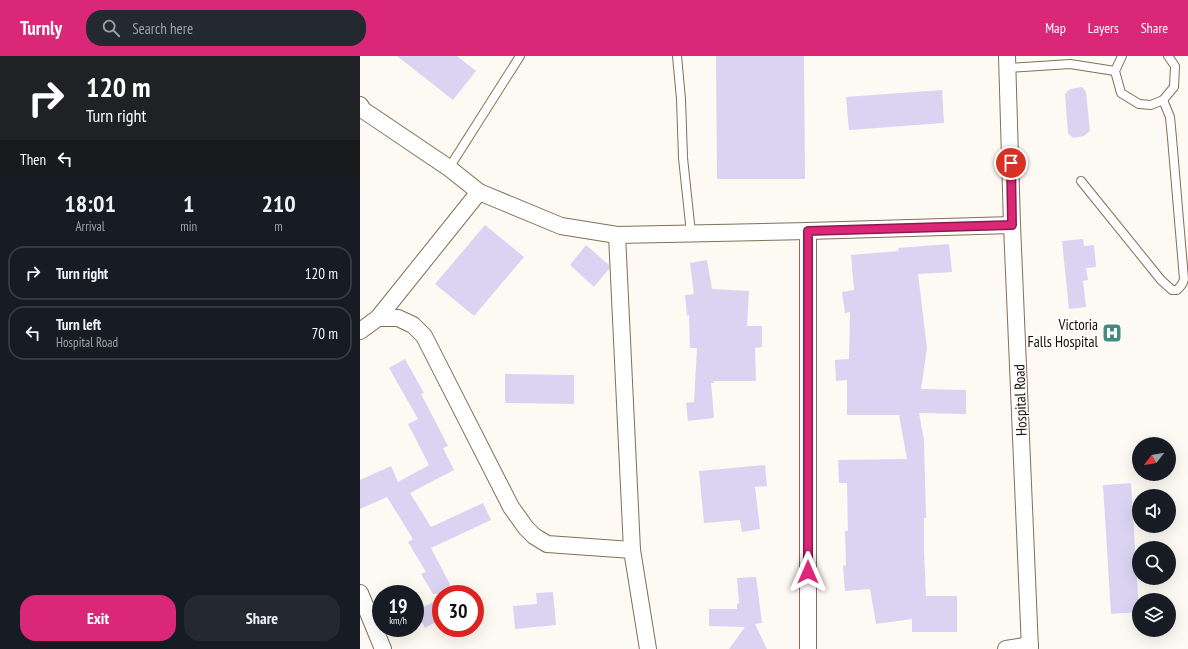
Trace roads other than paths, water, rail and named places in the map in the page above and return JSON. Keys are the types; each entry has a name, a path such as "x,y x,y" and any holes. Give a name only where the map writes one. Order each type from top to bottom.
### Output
{"street":[{"name":"Hospital Road","path":"1008,62 1012,225 1030,647"},
{"path":"360,105 363,110 449,168 479,192 561,226 617,235 1012,225"},
{"path":"360,331 378,318 479,192"},
{"path":"808,231 808,649"},
{"path":"617,235 632,550 648,649"},
{"path":"378,318 398,318 413,325 424,336 512,507 526,528 534,536 547,544 632,550"},
{"path":"360,593 383,649"},
{"path":"1006,649 1030,647"}],"lane":[{"path":"449,168 520,56"},
{"path":"676,56 681,99 683,158 691,233"},
{"path":"1122,56 1115,71 1121,93 1139,104 1151,105 1164,100 1174,87 1175,66 1168,56"},
{"path":"1008,62 1069,60 1115,71"},
{"path":"1081,181 1161,280 1172,290 1177,290 1183,284 1184,279 1170,117 1164,100"}],"place":[{"name":"Victoria Falls Hospital","path":"1112,333"}]}
